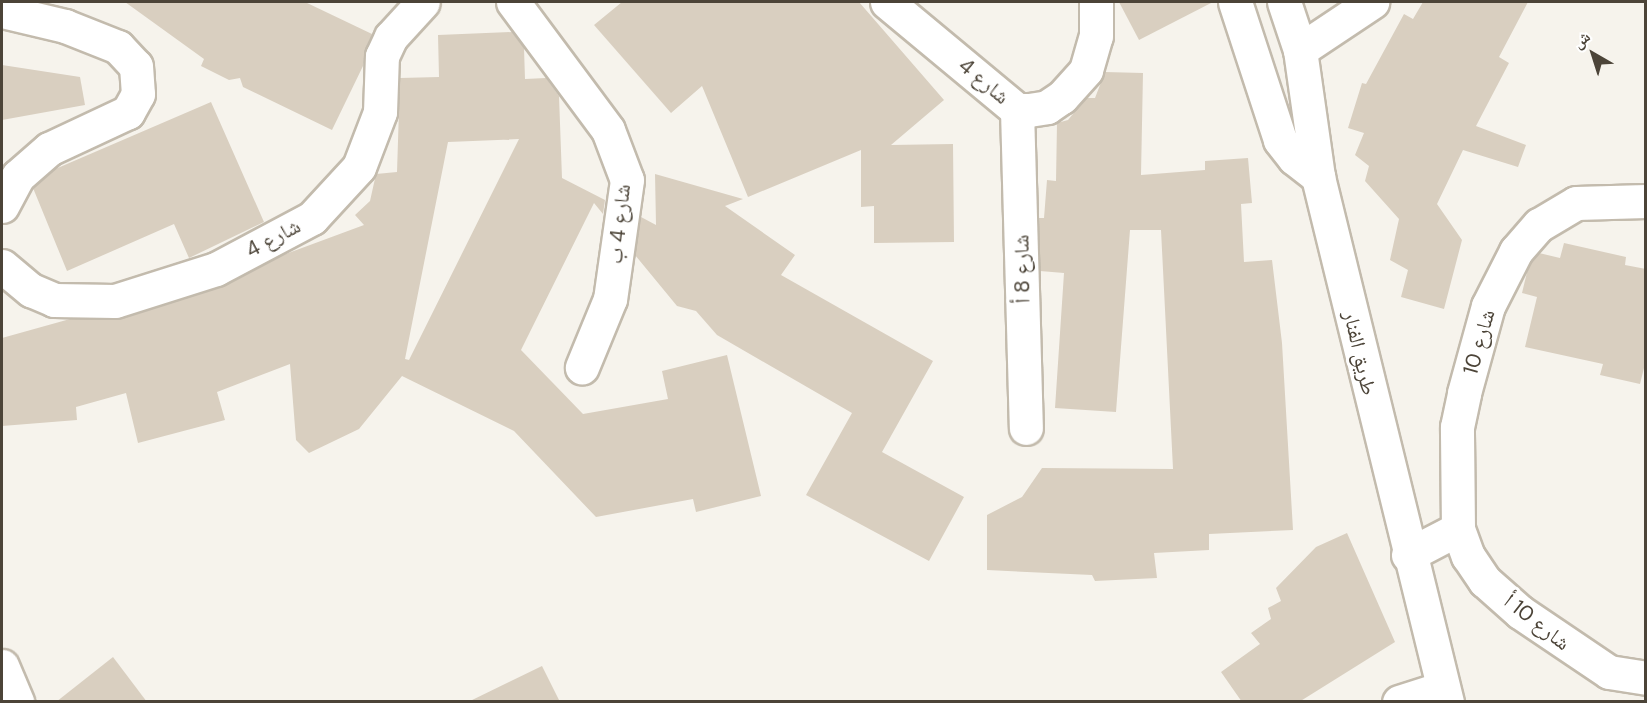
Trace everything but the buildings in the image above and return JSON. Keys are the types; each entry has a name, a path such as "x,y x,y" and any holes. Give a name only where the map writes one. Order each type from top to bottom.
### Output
{"street":[{"name":"شارع 4","path":"2,266 31,290 54,300 115,301 216,269 312,218 359,167 380,112 382,56 391,37 423,2"},
{"name":"شارع 4 ب","path":"513,2 608,130 627,180 610,299 582,367"},
{"name":"شارع 4","path":"887,2 1017,110 1047,107 1080,79 1093,50 1096,2"},
{"path":"1235,2 1280,140 1294,158 1318,177"},
{"name":"طريق الفنار","path":"1284,2 1300,50 1318,177 1408,555 1445,695"},
{"path":"1300,50 1372,2"},
{"path":"2,11 65,26 118,47 136,66 138,94 128,112 49,148 18,176 2,206"},
{"name":"شارع 8 أ","path":"1017,110 1026,428"},
{"name":"شارع 10","path":"1458,529 1457,427 1488,306 1502,273 1539,225 1563,208 1588,201 1646,201"},
{"path":"1408,555 1458,529"},
{"name":"شارع 10 أ","path":"1458,529 1468,556 1485,581 1520,612 1609,672 1646,678"},
{"path":"2,666 17,702"},
{"path":"1399,702 1445,695"}]}
